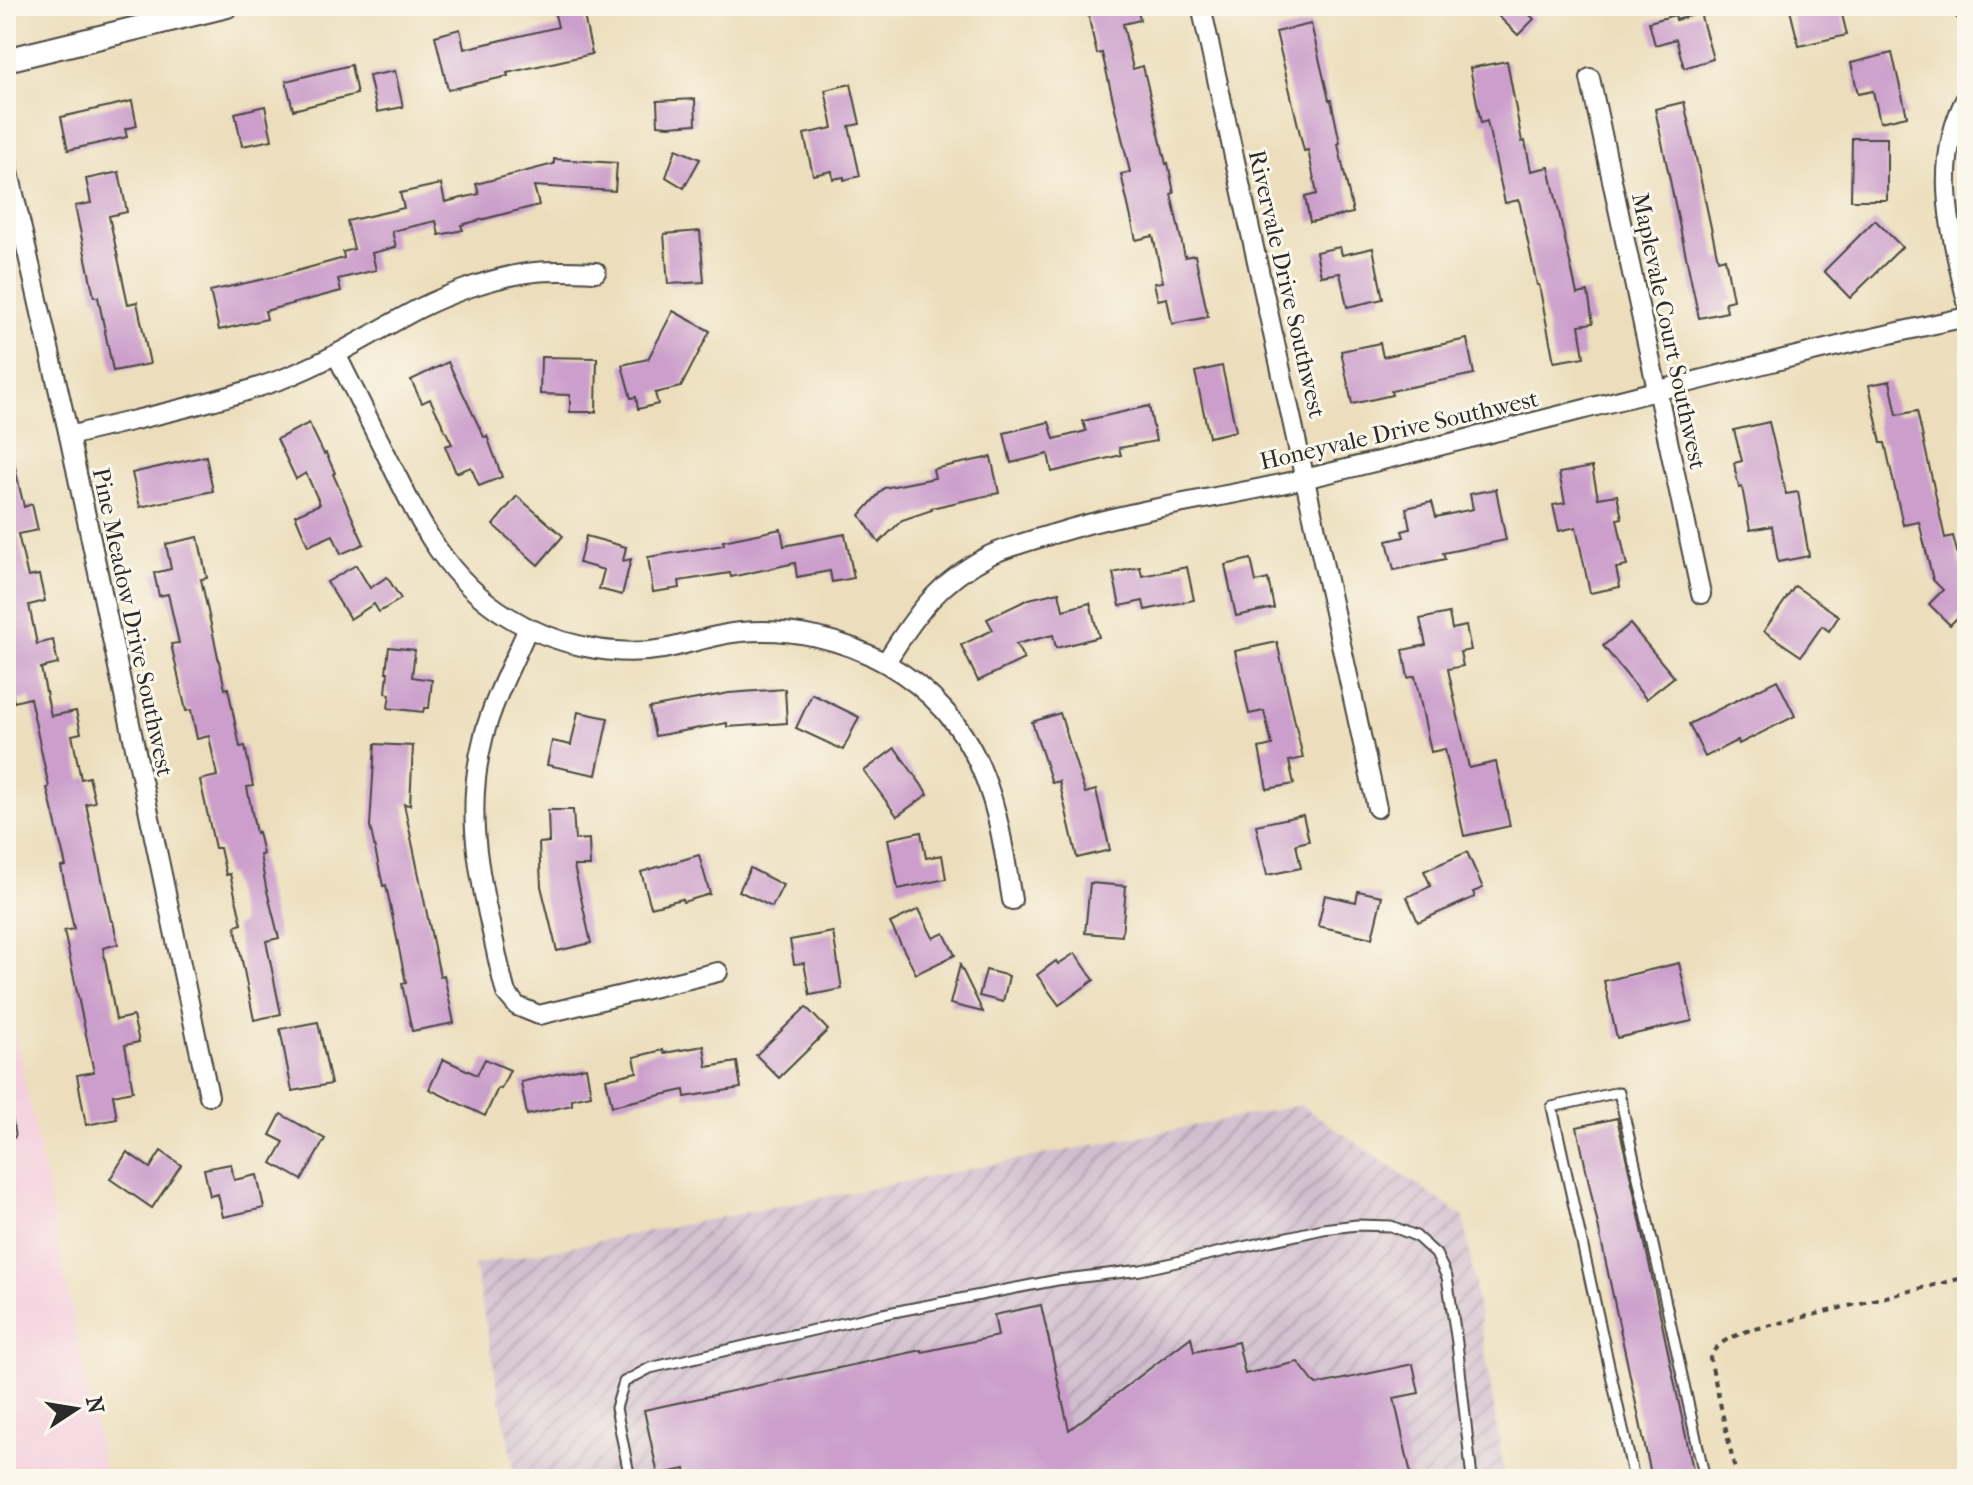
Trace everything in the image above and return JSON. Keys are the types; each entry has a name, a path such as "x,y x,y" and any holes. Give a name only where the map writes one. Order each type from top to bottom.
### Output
{"street":[{"path":"6,60 227,6"},
{"name":"Rivervale Drive Southwest","path":"1201,6 1377,808"},
{"path":"1958,6 1967,13"},
{"name":"Maplevale Court Southwest","path":"1590,78 1701,594"},
{"path":"1967,96 1954,128 1946,184 1949,223 1967,302"},
{"name":"Pine Meadow Drive Southwest","path":"6,159 69,436 209,1096"},
{"path":"69,436 258,387 337,356 420,308 475,286 532,272 596,272"},
{"name":"Honeyvale Drive Southwest","path":"886,662 932,596 960,573 1002,550 1100,520 1306,479 1815,351 1967,317"},
{"path":"337,356 414,512 442,557 472,590 528,628 584,646 628,652 661,649 740,632 790,631 836,641 886,662 914,682 934,699 961,732 983,773 999,823 1012,900"},
{"path":"528,628 484,733 473,805 477,862 506,993 517,1006 539,1015 718,972"}],"lane":[{"path":"1634,1479 1552,1107 1619,1092 1705,1479"},
{"path":"6,1117 10,1134"},
{"path":"630,1479 616,1408 624,1382 650,1368 878,1315 1057,1280 1141,1270 1323,1229 1357,1225 1391,1226 1416,1236 1436,1254 1447,1277 1472,1479"}],"path":[{"path":"1737,1479 1710,1358 1714,1348 1722,1341 1747,1331 1967,1277"}],"shaded area":[{"path":"6,994 37,1139 106,1479 6,1479"},
{"path":"1301,1105 1464,1217 1505,1479 516,1479 474,1265"}],"building":[{"path":"553,6 582,6 592,54 448,90 435,36 460,29 464,49 558,27"},
{"path":"1102,6 1137,6 1140,20 1123,24 1133,69 1143,66 1168,163 1174,193 1171,194 1185,257 1195,255 1208,317 1172,324 1167,298 1158,300 1154,283 1163,282 1153,236 1136,240 1121,174 1130,172 1102,53 1097,54 1087,10"},
{"path":"1488,6 1521,6 1534,19 1518,35"},
{"path":"1789,6 1840,6 1847,35 1799,46"},
{"path":"1700,13 1713,59 1684,68 1676,39 1655,45 1649,22 1675,15 1676,20"},
{"path":"1311,24 1331,100 1353,213 1310,222 1305,197 1317,194 1276,32"},
{"path":"1892,53 1907,116 1880,122 1873,91 1858,94 1851,63"},
{"path":"1507,61 1522,142 1525,141 1531,171 1549,167 1577,294 1588,292 1593,323 1579,325 1584,357 1554,362 1519,200 1505,203 1487,121 1481,123 1470,68"},
{"path":"351,65 357,94 293,110 286,81"},
{"path":"395,71 403,107 377,112 369,76"},
{"path":"851,84 860,124 849,126 860,176 833,179 832,171 813,175 804,134 833,128 825,90"},
{"path":"695,99 696,124 658,125 657,101"},
{"path":"132,101 137,126 125,129 127,137 68,150 61,117"},
{"path":"1684,102 1718,260 1725,258 1733,300 1725,302 1727,312 1699,318 1655,109"},
{"path":"265,106 272,140 242,146 235,113"},
{"path":"1852,138 1887,138 1887,200 1851,200"},
{"path":"676,149 700,159 684,188 666,177"},
{"path":"554,159 617,163 615,191 534,186 539,205 461,225 463,230 439,235 436,221 392,231 396,247 372,253 376,270 338,279 341,291 265,311 267,319 219,330 210,291 344,258 343,252 354,249 347,221 404,208 400,193 441,184 445,202 479,194 476,184 554,164"},
{"path":"119,172 127,212 109,216 128,304 137,302 150,364 113,371 75,206 91,203 86,179"},
{"path":"1875,220 1902,247 1850,298 1824,271"},
{"path":"700,231 704,282 668,284 664,234"},
{"path":"1340,247 1342,255 1373,248 1383,299 1347,307 1340,273 1321,276 1316,252"},
{"path":"673,311 710,331 681,387 655,393 658,404 638,409 636,397 631,398 622,365 648,359"},
{"path":"1467,339 1474,374 1391,391 1392,395 1352,404 1341,351 1380,343 1383,357"},
{"path":"541,357 597,358 596,412 570,412 570,395 540,394"},
{"path":"448,362 484,437 487,436 502,477 479,486 471,467 456,473 445,446 452,444 430,399 422,403 411,380"},
{"path":"1222,366 1236,431 1209,437 1195,372"},
{"path":"1890,381 1897,415 1917,411 1945,538 1953,536 1961,567 1967,573 1967,608 1950,625 1929,604 1943,590 1933,580 1919,522 1903,525 1885,443 1881,443 1869,385"},
{"path":"1149,406 1156,441 1119,448 1121,455 1052,472 1048,454 1011,463 1004,433 1049,422 1054,439 1086,431 1083,421"},
{"path":"1769,422 1786,494 1798,492 1809,556 1778,562 1772,526 1750,530 1734,463 1742,461 1734,430"},
{"path":"309,423 326,453 364,544 341,554 333,535 308,546 295,515 320,504 306,473 296,479 277,439"},
{"path":"206,456 213,491 140,507 132,473"},
{"path":"991,457 999,493 931,508 902,520 879,543 860,515 884,488 935,478 933,469"},
{"path":"13,459 24,507 32,504 38,530 18,534 28,577 39,575 45,601 29,605 37,644 53,640 58,664 41,668 51,716 76,711 81,733 72,735 81,779 89,777 95,802 86,804 118,944 103,948 116,1020 133,1016 139,1042 125,1045 133,1091 113,1095 117,1119 86,1125 77,1075 94,1072 64,931 74,929 61,867 66,866 30,698 14,702 6,665 6,460"},
{"path":"1592,467 1598,498 1617,495 1622,518 1617,519 1627,566 1616,568 1620,587 1590,593 1576,527 1559,531 1553,505 1565,503 1559,473"},
{"path":"1496,489 1506,540 1443,553 1445,559 1394,570 1387,541 1404,537 1402,531 1410,529 1406,508 1432,502 1436,517 1473,509 1470,494"},
{"path":"517,496 563,536 538,565 493,525"},
{"path":"781,529 784,546 845,534 854,578 832,582 830,571 797,577 795,563 731,577 730,573 679,581 680,588 653,592 648,557 724,545 723,541"},
{"path":"586,536 626,547 623,561 631,559 622,595 599,589 604,570 579,563"},
{"path":"198,537 207,578 201,579 240,747 245,746 253,786 247,787 279,938 266,941 281,1014 254,1020 235,926 242,924 230,874 226,875 220,848 215,848 200,780 217,776 209,736 197,739 191,710 186,711 171,644 179,643 168,594 159,596 154,573 171,569 166,544"},
{"path":"1251,559 1256,582 1268,579 1274,608 1236,616 1225,565"},
{"path":"356,565 370,588 387,577 401,599 379,612 374,604 350,619 327,582"},
{"path":"1140,567 1142,576 1187,567 1194,600 1145,610 1143,601 1120,606 1113,573"},
{"path":"1795,586 1839,616 1829,631 1822,626 1801,656 1764,631"},
{"path":"1059,592 1063,610 1090,603 1099,637 1056,648 1053,635 1016,644 1024,659 978,681 961,645 993,630 987,619 1029,599"},
{"path":"1449,613 1452,629 1466,626 1471,650 1460,652 1463,666 1448,669 1469,768 1496,762 1510,826 1464,836 1445,749 1431,752 1415,676 1408,678 1403,650 1426,645 1420,619"},
{"path":"1630,624 1674,677 1646,699 1603,646"},
{"path":"1277,642 1303,758 1289,761 1294,784 1267,789 1259,748 1272,745 1264,711 1249,714 1235,651"},
{"path":"389,647 415,650 412,677 432,680 429,708 424,708 423,712 388,708 390,694 386,693 386,672"},
{"path":"1777,680 1795,716 1705,757 1689,724"},
{"path":"785,689 787,723 727,727 727,723 655,736 649,708 729,693"},
{"path":"812,694 859,717 843,750 796,728"},
{"path":"578,712 608,718 596,775 547,765 552,741 571,745"},
{"path":"1060,713 1085,793 1096,790 1110,850 1077,858 1059,781 1052,783 1032,722"},
{"path":"375,744 413,746 410,805 404,804 440,976 444,975 454,1023 412,1031 402,984 406,983 386,885 383,886 370,826"},
{"path":"895,748 928,794 897,816 864,771"},
{"path":"548,810 573,810 575,840 589,839 590,866 574,866 591,943 557,951 541,886 539,843 549,842"},
{"path":"1303,815 1309,841 1296,844 1301,868 1267,875 1256,825"},
{"path":"921,832 926,858 942,855 946,879 898,889 888,839"},
{"path":"1467,852 1483,888 1473,892 1475,897 1418,922 1407,897 1431,886 1424,871"},
{"path":"699,855 710,894 651,907 641,872"},
{"path":"750,868 783,885 772,907 739,891"},
{"path":"1090,883 1126,886 1122,936 1085,933"},
{"path":"1358,891 1382,896 1372,938 1318,926 1325,895 1356,902"},
{"path":"919,909 933,938 944,933 955,955 916,974 890,923"},
{"path":"833,932 842,989 810,995 804,963 794,964 790,940"},
{"path":"1075,953 1094,980 1059,1005 1037,975 1056,961 1058,964"},
{"path":"1679,963 1692,1021 1617,1038 1604,981"},
{"path":"960,965 983,1012 950,1004"},
{"path":"986,970 1009,976 1003,1002 979,996"},
{"path":"806,1007 828,1030 779,1078 756,1055"},
{"path":"318,1022 331,1084 292,1091 280,1029"},
{"path":"704,1046 707,1067 737,1062 741,1088 685,1097 684,1090 612,1106 606,1079 637,1072 634,1057 663,1050 664,1053"},
{"path":"443,1059 477,1075 485,1059 510,1070 485,1116 429,1089"},
{"path":"586,1067 591,1095 572,1099 572,1105 527,1115 521,1082"},
{"path":"281,1114 325,1139 302,1180 272,1163 284,1142 270,1135"},
{"path":"1617,1118 1695,1479 1652,1479 1577,1127"},
{"path":"161,1151 181,1165 152,1208 110,1179 127,1152 150,1168"},
{"path":"231,1164 234,1180 257,1175 264,1208 223,1217 218,1194 210,1196 204,1169"},
{"path":"1041,1305 1069,1430 1191,1337 1194,1352 1238,1342 1245,1374 1298,1362 1316,1385 1413,1364 1419,1393 1394,1398 1412,1479 687,1479 685,1469 658,1475 644,1410 998,1336 994,1315"}]}
